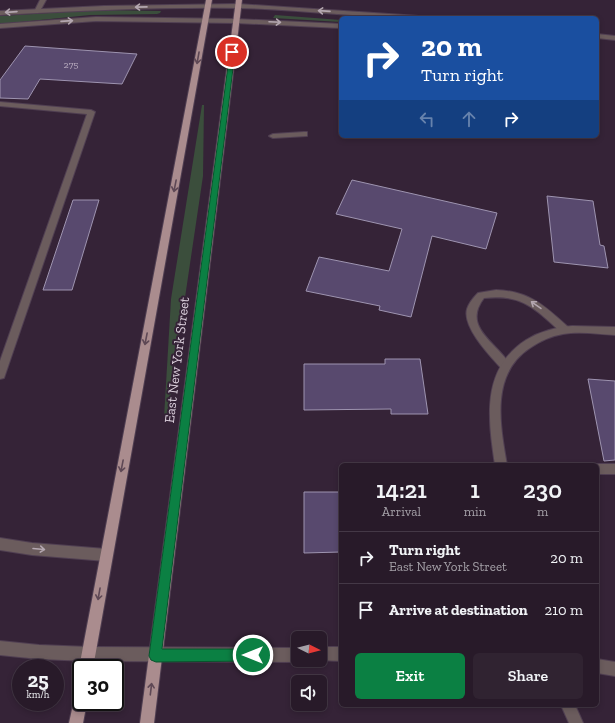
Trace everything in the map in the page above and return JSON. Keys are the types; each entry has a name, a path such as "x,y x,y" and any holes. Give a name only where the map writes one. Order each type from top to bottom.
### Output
{"main road":[{"path":"88,659 208,3"},
{"name":"East New York Street","path":"147,723 238,3"},
{"path":"76,723 78,711"}],"street":[{"path":"38,10 43,0"},
{"path":"0,13 38,10 238,3 395,16"},
{"path":"0,26 96,19 205,20 339,26"},
{"path":"599,36 615,38"},
{"path":"0,104 91,112 0,375"},
{"path":"273,136 304,134"},
{"path":"505,365 491,350 473,321 472,310 481,296 500,293 516,294 541,309 565,330"},
{"path":"501,463 495,416 495,395 505,365 517,352 529,343 545,335 565,330 615,331"},
{"path":"599,469 615,469"},
{"path":"0,544 32,549 106,555"},
{"path":"0,648 39,652 156,656 291,654"},
{"path":"327,654 339,654"},
{"path":"599,666 615,669"},
{"path":"569,707 576,723"}],"green space":[{"path":"99,10 161,11 157,14 90,15 0,24 0,16"},
{"path":"275,15 339,20 339,22 273,18"},
{"path":"202,105 204,105 203,176 167,419 164,418 171,299"}],"building":[{"path":"25,46 137,54 122,84 40,79 28,99 0,98 0,80"},
{"path":"352,180 497,213 486,249 432,236 411,317 379,310 380,306 306,291 319,257 389,271 402,229 336,214"},
{"path":"547,196 593,201 600,245 604,246 608,268 554,262"},
{"path":"73,200 99,200 72,290 43,290"},
{"path":"385,359 420,359 428,414 391,414 391,409 304,410 304,364 385,364"},
{"path":"588,379 615,381 615,460 604,461"},
{"path":"304,492 339,492 339,552 304,553"}],"route":[{"path":"232,52 156,656 253,655"}]}
